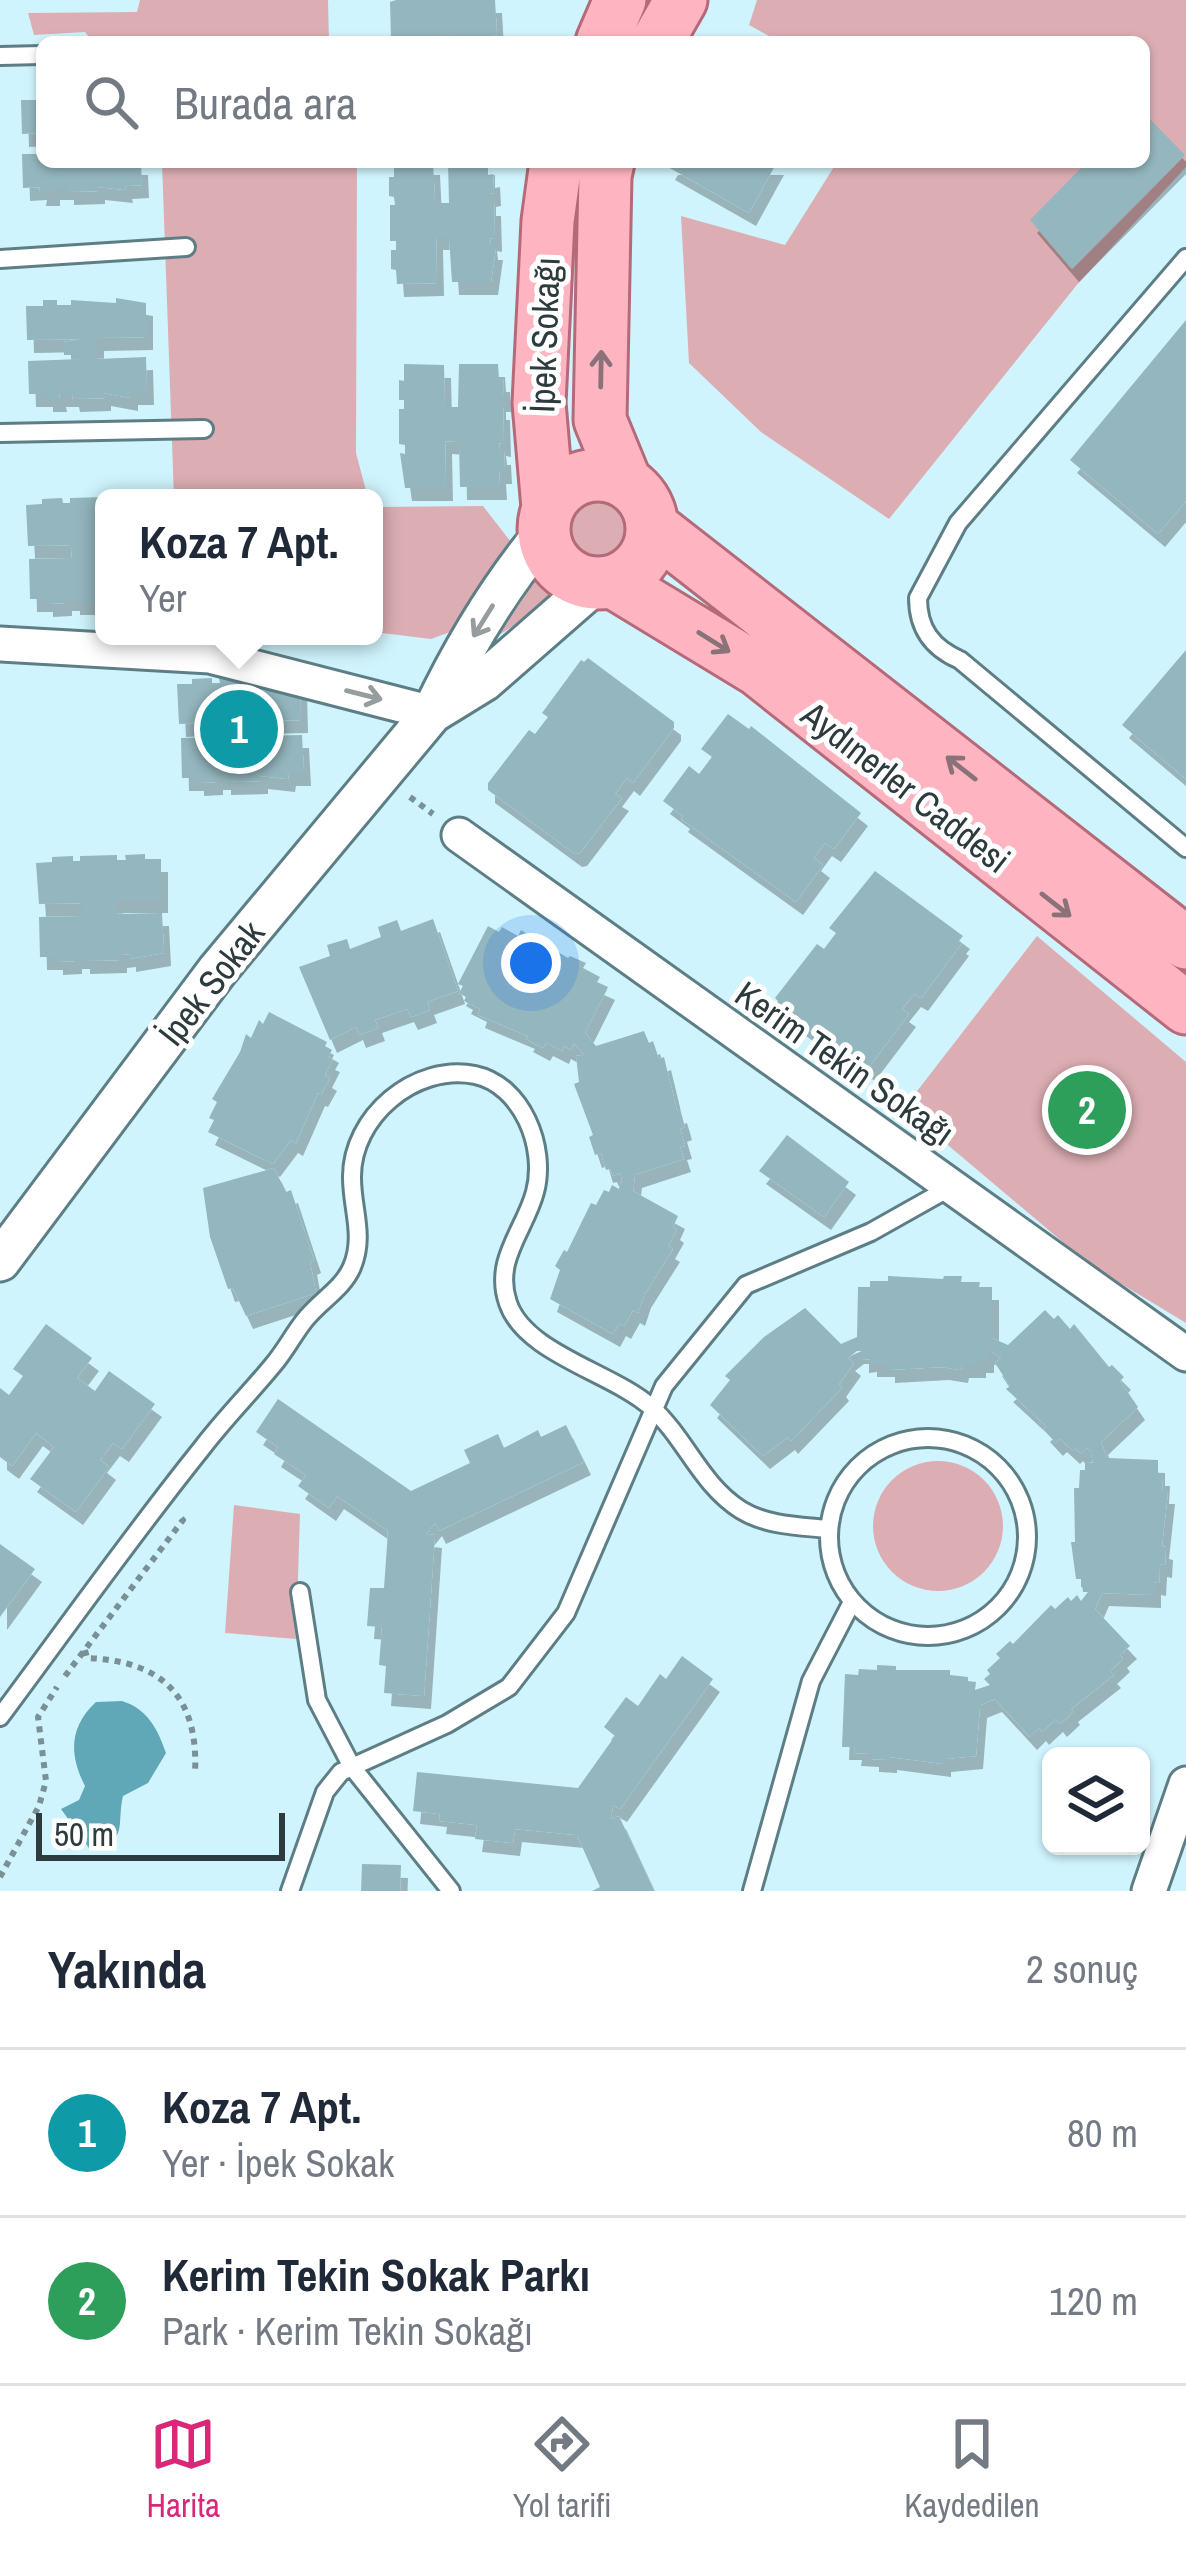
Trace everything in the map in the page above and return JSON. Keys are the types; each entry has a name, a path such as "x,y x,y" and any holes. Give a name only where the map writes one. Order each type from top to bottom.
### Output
{"main road":[{"path":"605,36 620,0"},
{"path":"660,36 681,0"},
{"name":"İpek Sokağı","path":"545,521 538,403 555,168"},
{"path":"608,168 600,420 625,481"},
{"path":"587,475 625,481 640,493 652,527 649,550 639,566 604,583 576,580 549,554 545,521 558,492 587,475"},
{"name":"Aydınerler Caddesi","path":"652,527 1186,943"},
{"name":"Aydınerler Caddesi","path":"604,583 758,670 1186,1008"}],"street":[{"path":"432,713 453,670 545,521"},
{"path":"0,644 210,656 432,713 484,681 604,583"},
{"name":"İpek Sokak","path":"0,1261 217,971 432,713"},
{"name":"Kerim Tekin Sokağı","path":"459,835 1186,1354"},
{"path":"1149,1891 1186,1784"}],"lane":[{"path":"0,56 36,56"},
{"path":"0,260 186,247"},
{"path":"1186,258 958,523 918,598 920,620 932,644 960,660 1186,848"},
{"path":"0,433 204,429"},
{"path":"0,1717 202,1447 276,1361 306,1318 342,1285 360,1230 352,1179 354,1152 391,1095 414,1082 446,1074 472,1075 499,1084 522,1110 536,1143 536,1190 513,1238 503,1273 508,1305 527,1333 652,1408 719,1495 770,1522 829,1529"},
{"path":"290,1891 325,1792 341,1772 446,1724 509,1687 566,1613 652,1408 674,1373 746,1285 871,1232 952,1186"},
{"path":"935,1437 968,1445 997,1464 1022,1507 1026,1554 1016,1584 996,1610 970,1628 939,1636 907,1634 878,1623 852,1602 836,1575 829,1529 832,1508 847,1478 871,1454 902,1440 935,1437"},
{"path":"300,1592 317,1700 352,1767 451,1891"},
{"path":"752,1891 811,1681 852,1602"}],"path":[{"path":"381,774 459,835"},
{"path":"0,1876 39,1806 46,1781 38,1717 183,1520 162,1501"},
{"path":"85,1650 88,1658 134,1663 161,1676 191,1719 197,1740 195,1774"}],"shaded area":[{"path":"140,0 328,0 329,36 34,35 28,13 137,12"},
{"path":"757,0 1186,0 1186,167 1076,286 889,519 761,432 689,363 681,216 785,245 833,168 1150,168 1150,36 769,36 749,25"},
{"path":"162,168 357,168 356,453 366,489 174,489"},
{"path":"600,499 621,508 630,529 621,550 600,559 579,550 570,529 579,508"},
{"path":"483,506 511,542 453,631 431,639 383,633 383,507"},
{"path":"538,576 558,597 499,635"},
{"path":"1037,936 1186,1062 1186,1323 1090,1265 904,1108"},
{"path":"938,1461 963,1466 984,1480 998,1501 1003,1526 998,1551 984,1572 963,1586 938,1591 913,1586 892,1572 878,1551 873,1526 878,1501 892,1480 913,1466"},
{"path":"234,1505 300,1514 296,1639 225,1633"}],"water":[{"path":"122,1701 151,1721 166,1753 148,1783 123,1796 116,1837 89,1848 61,1809 79,1800 85,1786 74,1752 76,1731 96,1702"}],"building":[{"path":"495,0 497,35 391,36 390,2"},
{"path":"21,100 36,100 36,133 22,134"},
{"path":"1150,119 1185,155 1072,269 1030,220 1081,168 1150,168"},
{"path":"22,154 36,154 36,168 141,168 142,185 125,186 126,190 98,187 98,191 67,192 67,187 53,187 53,193 39,193 40,187 23,188"},
{"path":"394,168 433,168 435,203 449,203 448,168 488,168 494,193 489,194 489,203 494,203 495,239 490,238 491,247 496,247 491,282 452,282 449,237 436,237 437,283 397,284 396,270 391,269 396,241 390,241 390,205 395,205 394,197 389,196 389,177 394,177"},
{"path":"670,168 774,168 749,213"},
{"path":"116,298 146,303 146,337 97,338 97,359 146,357 147,392 131,392 131,398 104,393 104,398 73,399 72,394 46,399 46,394 29,394 28,361 81,359 81,355 64,355 64,342 81,339 27,340 26,306 43,306 43,300 57,300 57,305 71,305 71,300 116,303"},
{"path":"1186,320 1186,501 1158,534 1070,460"},
{"path":"404,364 444,365 445,407 458,407 459,364 498,364 504,399 499,399 504,444 499,443 505,471 499,471 500,487 460,487 459,442 445,441 446,488 405,488 400,453 405,454 405,445 399,444 399,409 404,409 404,400 399,400 399,380 404,381"},
{"path":"95,497 95,602 65,598 65,603 46,604 46,599 30,599 29,559 72,558 71,545 28,546 26,505 62,498 63,503 70,503 70,498"},
{"path":"1186,650 1186,779 1122,725"},
{"path":"588,658 674,722 674,728 633,783 627,778 615,794 622,798 575,854 488,790 488,783 529,730 535,734 548,717 542,713 581,660"},
{"path":"212,678 212,683 220,683 219,678 300,680 301,720 256,721 257,736 302,735 304,773 289,773 288,779 261,776 261,781 224,782 224,777 216,777 216,782 197,783 197,778 182,778 181,738 222,737 222,722 179,724 177,684 192,684 192,679"},
{"path":"728,714 751,726 861,813 834,849 825,843 814,858 823,865 796,902 663,801 689,766 699,774 712,757 701,749"},
{"path":"145,854 145,859 161,859 161,900 116,900 116,914 162,913 164,953 129,959 129,954 120,955 120,960 83,961 83,956 75,956 75,961 56,962 56,957 40,957 39,917 82,916 82,903 39,904 36,863 52,862 52,857 73,856 73,861 80,861 80,856 117,855 117,860 126,860 125,855"},
{"path":"875,871 963,936 921,998 914,994 902,1009 909,1014 862,1070 775,1005 775,998 817,944 824,949 836,933 829,928"},
{"path":"433,919 458,991 427,1002 430,1010 411,1017 407,1009 375,1020 378,1028 359,1035 356,1027 330,1040 299,967 330,956 327,945 347,939 350,949 381,937 378,927 397,920 401,931"},
{"path":"488,926 518,936 521,930 568,958 586,963 583,968 600,977 597,982 608,987 585,1033 596,1046 644,1031 659,1059 664,1057 685,1127 680,1129 684,1159 635,1175 633,1191 678,1216 673,1227 677,1230 668,1246 673,1249 638,1313 633,1310 613,1334 550,1299 560,1270 555,1266 591,1203 596,1205 612,1185 619,1189 622,1179 620,1173 613,1176 606,1170 601,1153 595,1155 589,1137 593,1135 574,1084 579,1082 576,1056 584,1055 574,1043 571,1050 546,1043 543,1048 528,1036 478,1015 480,1009 459,993 463,986 458,984"},
{"path":"269,1012 327,1042 325,1046 332,1050 328,1057 333,1059 325,1075 330,1078 318,1093 296,1143 291,1140 273,1164 208,1132 217,1102 212,1099 246,1034 251,1038 259,1020 263,1024"},
{"path":"787,1135 849,1182 824,1217 759,1171"},
{"path":"274,1168 286,1192 291,1190 314,1260 310,1262 316,1293 246,1316 233,1288 228,1289 210,1237 203,1188"},
{"path":"888,1276 962,1276 961,1282 992,1287 992,1338 1008,1345 1045,1310 1054,1319 1058,1315 1070,1329 1074,1324 1109,1367 1124,1377 1120,1381 1138,1407 1101,1442 1107,1458 1158,1460 1162,1491 1168,1491 1162,1546 1166,1547 1165,1565 1160,1564 1154,1595 1102,1593 1095,1609 1130,1646 1110,1671 1114,1675 1071,1709 1060,1724 1056,1719 1030,1737 995,1699 980,1705 976,1756 944,1759 944,1764 872,1759 872,1754 854,1753 855,1747 842,1747 845,1674 877,1670 877,1665 896,1666 896,1670 950,1670 950,1675 976,1682 975,1690 990,1685 984,1679 1000,1658 996,1654 1010,1641 1013,1644 1051,1605 1055,1609 1077,1595 1081,1601 1088,1592 1088,1587 1081,1587 1081,1579 1076,1579 1071,1542 1075,1542 1074,1488 1079,1488 1085,1462 1093,1463 1091,1452 1087,1448 1081,1454 1076,1448 1073,1451 1060,1439 1056,1443 1043,1429 1046,1426 1006,1389 1010,1386 995,1363 1001,1358 992,1352 979,1365 962,1365 961,1370 888,1370 888,1364 870,1364 857,1351 848,1358 854,1363 839,1384 842,1388 791,1441 788,1437 763,1456 710,1405 730,1380 725,1376 764,1337 805,1308 841,1344 857,1337 858,1287 888,1281"},
{"path":"46,1324 92,1358 77,1378 95,1391 109,1371 155,1404 122,1449 113,1443 100,1460 109,1467 76,1512 30,1479 54,1447 36,1433 12,1466 0,1457 0,1388 9,1395 23,1376 13,1369"},
{"path":"278,1399 411,1491 470,1463 464,1450 498,1434 504,1448 538,1430 541,1437 566,1425 584,1462 439,1531 435,1523 426,1534 435,1535 424,1696 384,1693 386,1666 379,1665 382,1627 367,1626 370,1588 384,1588 388,1531 337,1496 329,1508 298,1486 306,1475 274,1454 278,1447 256,1432"},
{"path":"0,1544 35,1569 0,1617"},
{"path":"682,1656 713,1679 620,1809 613,1805 611,1819 619,1816 654,1891 592,1891 600,1887 577,1835 515,1829 513,1843 475,1839 477,1825 439,1821 440,1814 413,1811 417,1772 578,1788 615,1736 604,1727 626,1697 638,1706 660,1674 666,1679"},
{"path":"362,1864 401,1865 400,1891 361,1891"}],"place":[{"name":"Koza 7 Apt.","path":"239,729"},
{"name":"Kerim Tekin Sokak Parkı","path":"1087,1110"}]}
